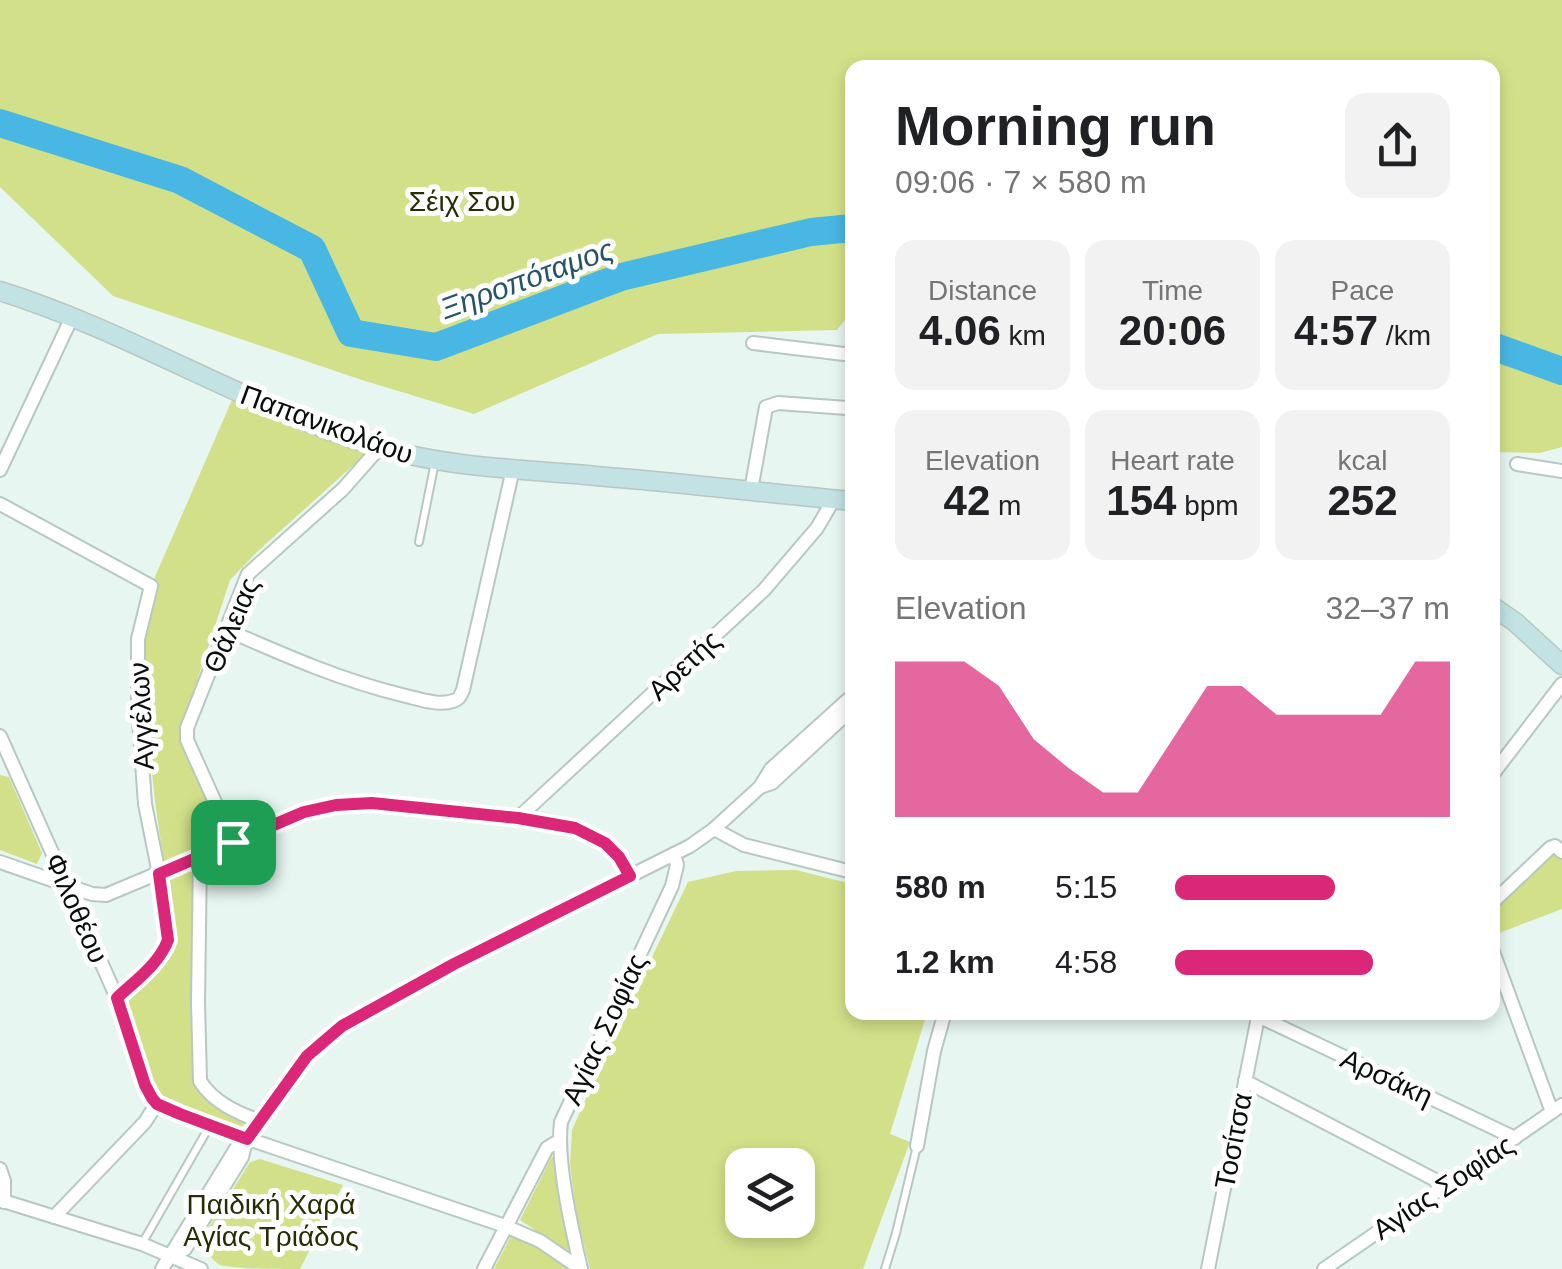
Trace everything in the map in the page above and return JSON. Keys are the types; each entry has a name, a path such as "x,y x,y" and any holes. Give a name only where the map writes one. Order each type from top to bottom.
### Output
{"main road":[{"name":"Παπανικολάου","path":"0,291 72,317 262,403 380,447 435,460 844,500"},
{"path":"1500,612 1562,665"}],"street":[{"path":"0,470 72,317"},
{"path":"754,342 845,354"},
{"path":"752,490 766,408 774,404 845,408"},
{"name":"Θάλειας","path":"233,842 186,733 250,572 343,490 380,447"},
{"path":"1517,464 1562,472"},
{"path":"227,630 308,666 366,686 436,702 449,702 461,696 514,468"},
{"name":"Αρετής","path":"518,818 764,590 844,500"},
{"name":"Αγγέλων","path":"0,504 151,586 138,639 138,706 145,804 168,940 160,956 117,998"},
{"path":"1500,765 1562,684"},
{"path":"162,1269 172,1256 185,1249 242,1157 247,1139 307,1056 342,1026 454,964 690,846 760,787 771,768 845,702"},
{"path":"760,787 772,783 845,715"},
{"name":"Φιλοθέου","path":"0,736 7,768 67,885 117,998 145,1085 157,1104"},
{"path":"0,862 106,896 292,816 336,805 392,804 564,825 591,834 612,850 630,876"},
{"path":"714,829 744,845 845,870"},
{"path":"1500,897 1557,849"},
{"name":"Αγίας Σοφίας","path":"581,1269 570,1216 560,1127 672,886 677,865 674,854"},
{"path":"200,856 200,1080 235,1111 260,1121"},
{"path":"1500,969 1557,1109"},
{"path":"918,1146 943,1020"},
{"name":"Τοσίτσα","path":"1208,1269 1258,1020"},
{"name":"Αρσάκη","path":"1271,1020 1515,1138"},
{"path":"1245,1081 1445,1185"},
{"path":"54,1217 145,1122 157,1104 247,1139 505,1226 540,1242 581,1269"},
{"name":"Αγίας Σοφίας","path":"1324,1269 1557,1109"},
{"path":"484,1269 547,1148 560,1140"},
{"path":"0,1169 5,1186 2,1201 142,1244 201,1269"}],"lane":[{"path":"418,542 435,460"},
{"path":"142,1244 210,1126"},
{"path":"885,1269 918,1146"}],"green space":[{"name":"Σέιχ Σου","path":"0,0 1562,0 1562,447 1540,453 1500,452 1500,60 845,60 845,320 837,330 658,334 474,414 113,296 0,187"},
{"path":"232,400 368,452 230,580 181,730 225,833 196,847 191,976 193,1077 200,1091 246,1120 241,1130 159,1096 127,1002 170,958 175,943 144,698 143,659 151,586"},
{"path":"0,775 9,777 42,853 37,864 0,850"},
{"path":"1554,852 1562,860 1562,909 1500,933 1500,904"},
{"path":"796,870 845,882 845,1020 925,1020 890,1134 910,1142 863,1269 590,1269 575,1209 570,1163 572,1130 688,882 736,871"},
{"path":"554,1156 557,1157 570,1251 520,1220"},
{"name":"Παιδική Χαρά Αγίας Τριάδος","path":"260,1159 343,1185 300,1269 220,1265 201,1240 250,1162"},
{"path":"511,1236 541,1248 567,1269 494,1269"}],"waterway":[{"name":"Ξηροπόταμος","path":"0,123 180,180 312,249 351,333 436,347 621,277 811,232 845,229"},
{"name":"Ξηροπόταμος","path":"1500,349 1562,371"}],"route":[{"path":"326,806 411,806 575,828 605,843 630,876 454,964 342,1026 307,1056 247,1139 157,1104 145,1085 117,998 166,946 159,874 233,842 326,806"}]}
